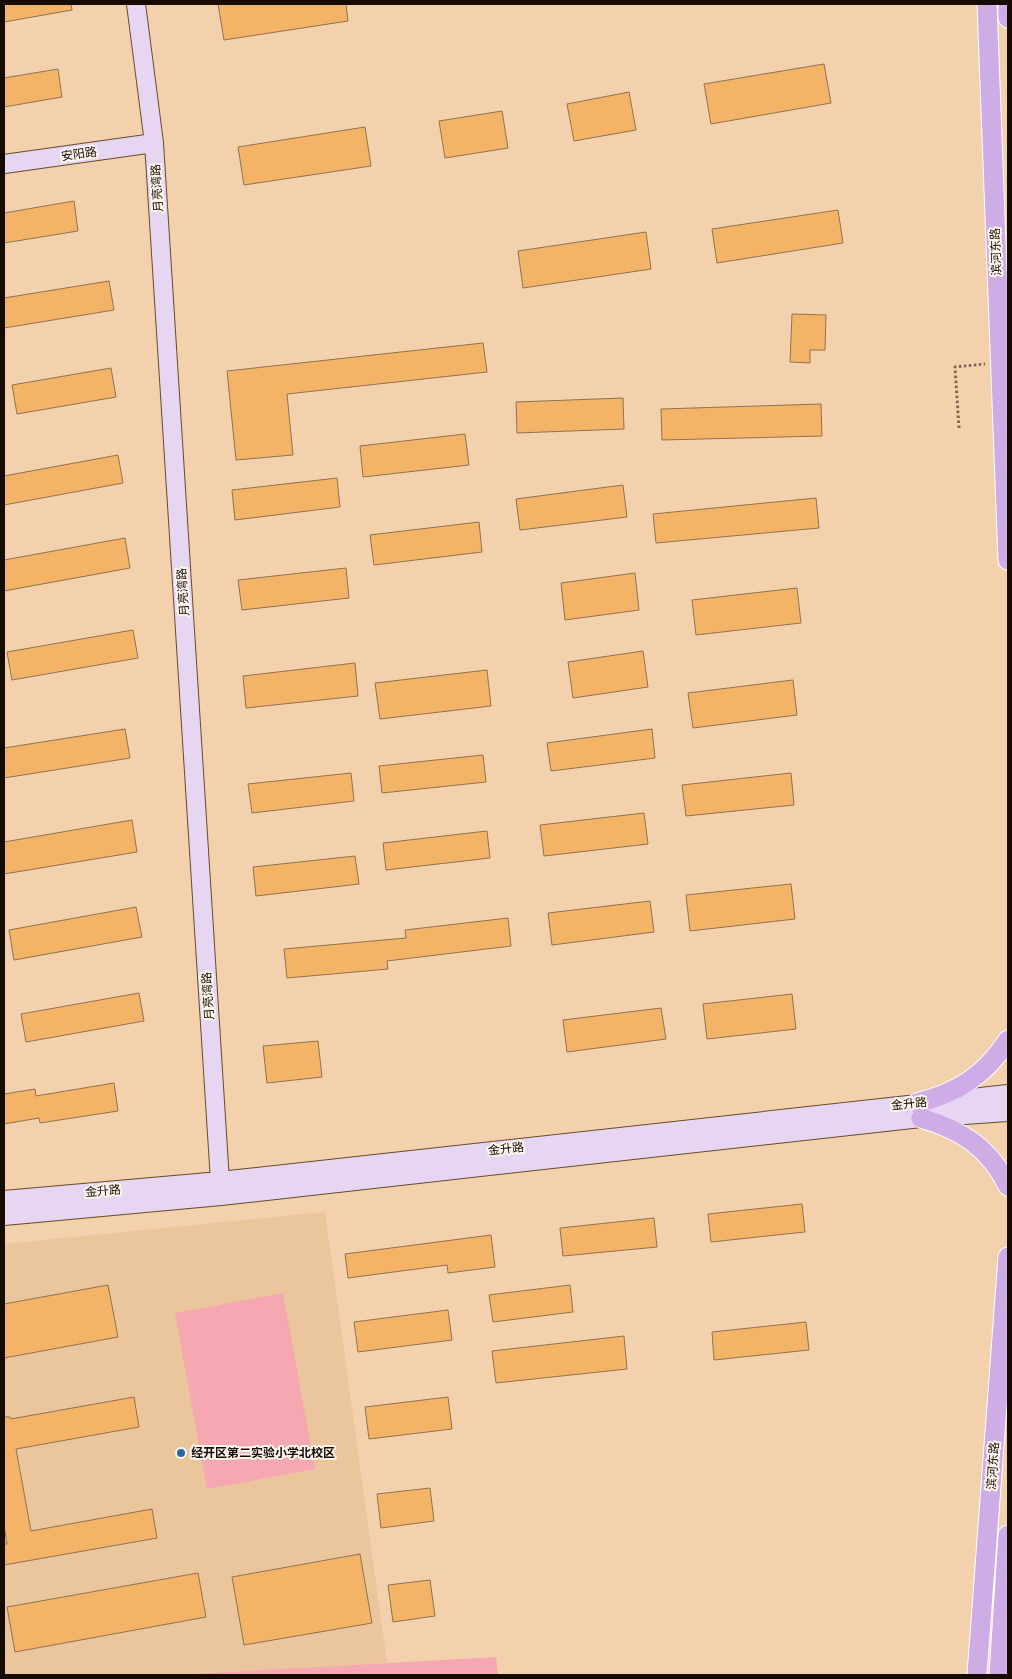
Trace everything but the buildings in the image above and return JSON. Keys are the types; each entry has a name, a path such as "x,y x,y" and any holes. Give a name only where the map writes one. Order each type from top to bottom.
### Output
{"main road":[{"name":"月亮湾路","path":"136,4 154,143 220,1181"},
{"name":"滨河东路","path":"987,4 1008,560"},
{"path":"1008,4 1008,18"},
{"name":"安阳路","path":"4,164 154,143"},
{"path":"1008,1040 997,1057 980,1074 961,1087 919,1110 967,1137 986,1153 1002,1173 1008,1186"},
{"name":"金升路","path":"4,1216 221,1196 919,1110 1008,1094"},
{"name":"金升路","path":"4,1200 220,1181 919,1110 1008,1112"},
{"name":"滨河东路","path":"977,1675 1008,1256"},
{"path":"998,1675 1008,1535"}],"path":[{"path":"959,428 955,367 986,364"}],"shaded area":[{"name":"经开区第二实验小学北校区","path":"325,1212 387,1663 181,1675 4,1675 4,1244"},
{"path":"283,1293 315,1469 207,1489 175,1313"},
{"path":"496,1657 498,1675 175,1675"}],"place":[{"name":"经开区第二实验小学北校区","path":"181,1453"}]}
